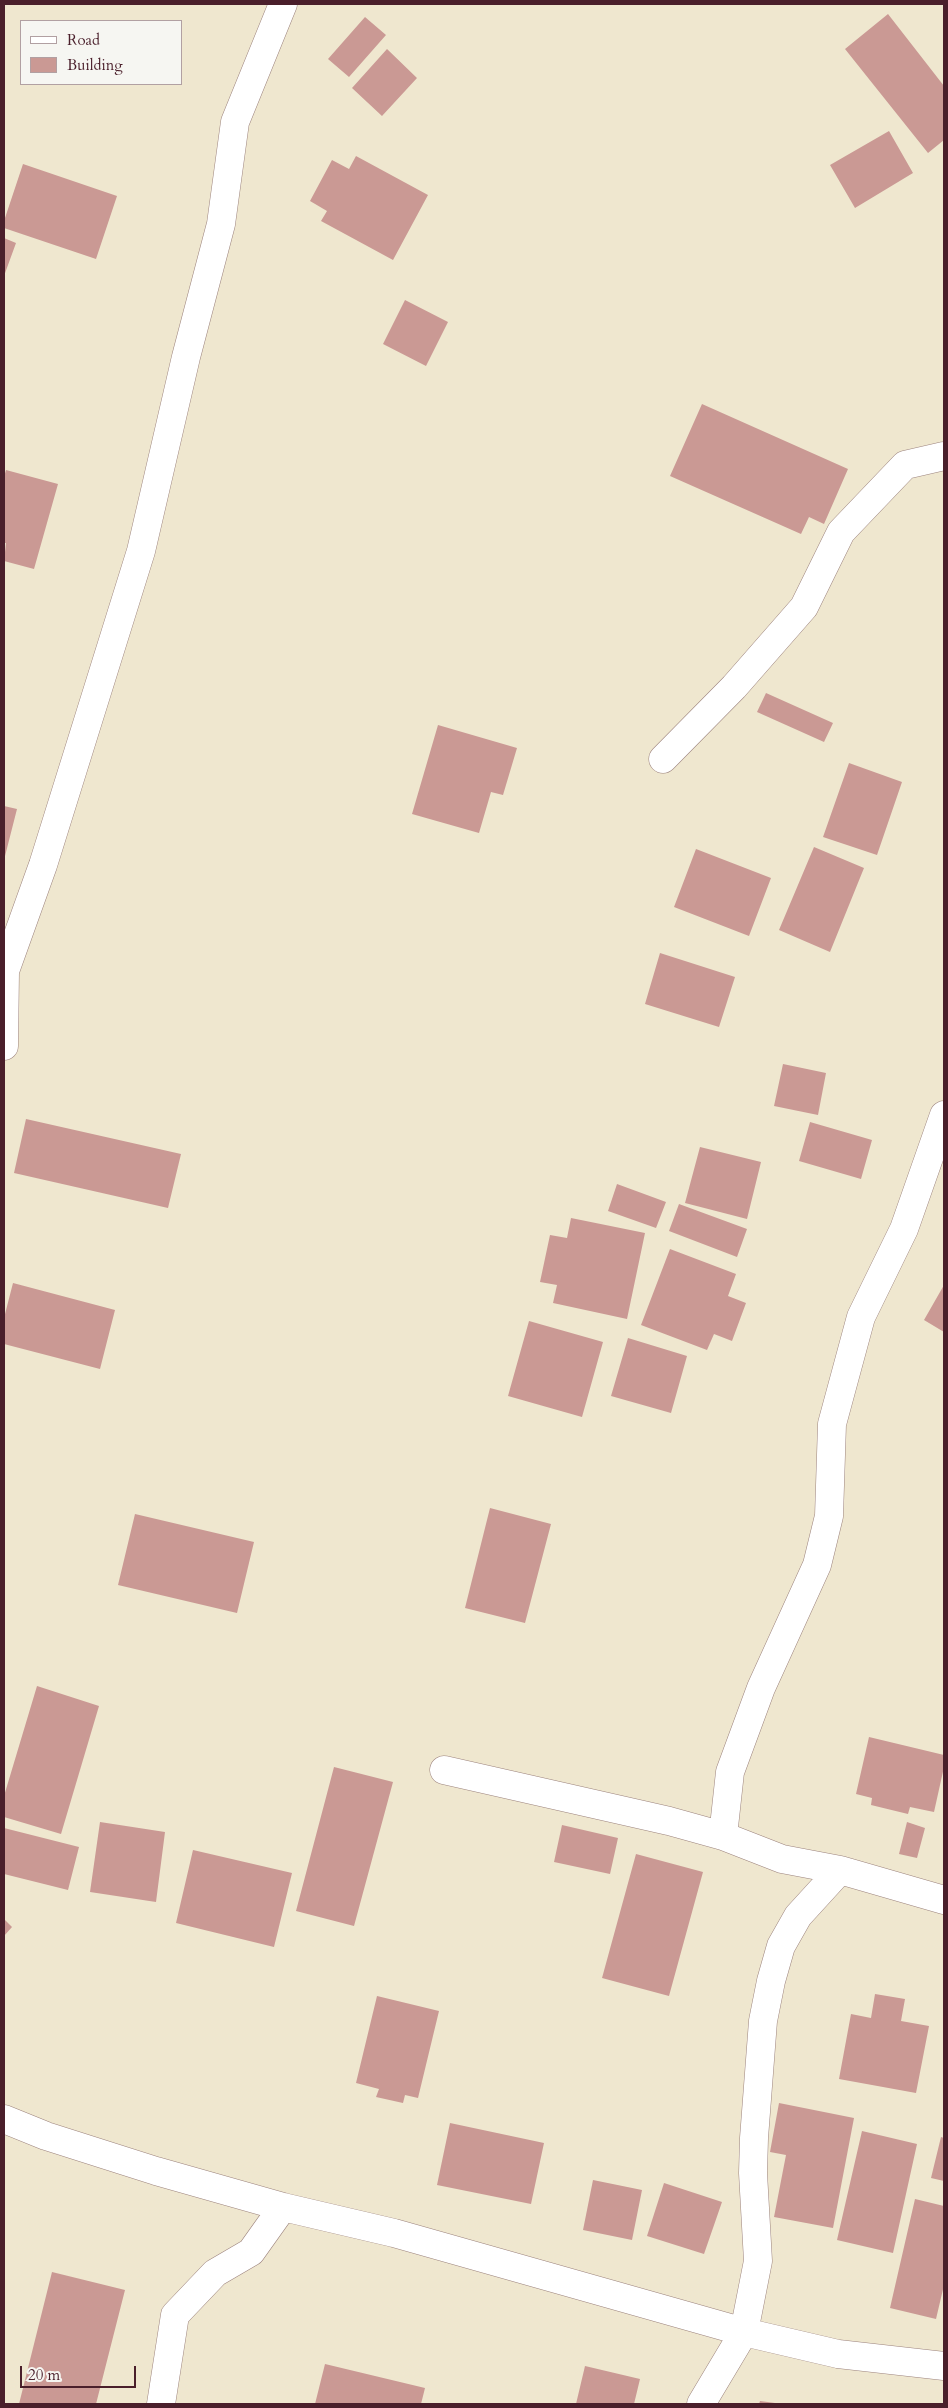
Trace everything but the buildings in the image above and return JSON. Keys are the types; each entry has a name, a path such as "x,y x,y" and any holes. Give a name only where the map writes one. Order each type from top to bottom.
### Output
{"street":[{"path":"4,1046 5,971 43,865 141,551 186,357 221,224 235,122 283,4"},
{"path":"663,759 734,687 804,607 841,532 905,465 944,456"},
{"path":"723,1836 730,1772 761,1688 817,1565 829,1516 832,1424 861,1317 904,1229 944,1115"},
{"path":"444,1770 669,1821 723,1836 782,1859 840,1870 944,1900"},
{"path":"702,2404 744,2332 758,2261 753,2173 754,2138 763,2022 771,1981 782,1946 798,1916 840,1870"},
{"path":"4,2118 46,2136 147,2168 284,2207 394,2233 744,2332 838,2354 944,2366"},
{"path":"161,2404 175,2316 215,2272 251,2252 284,2207"}]}
